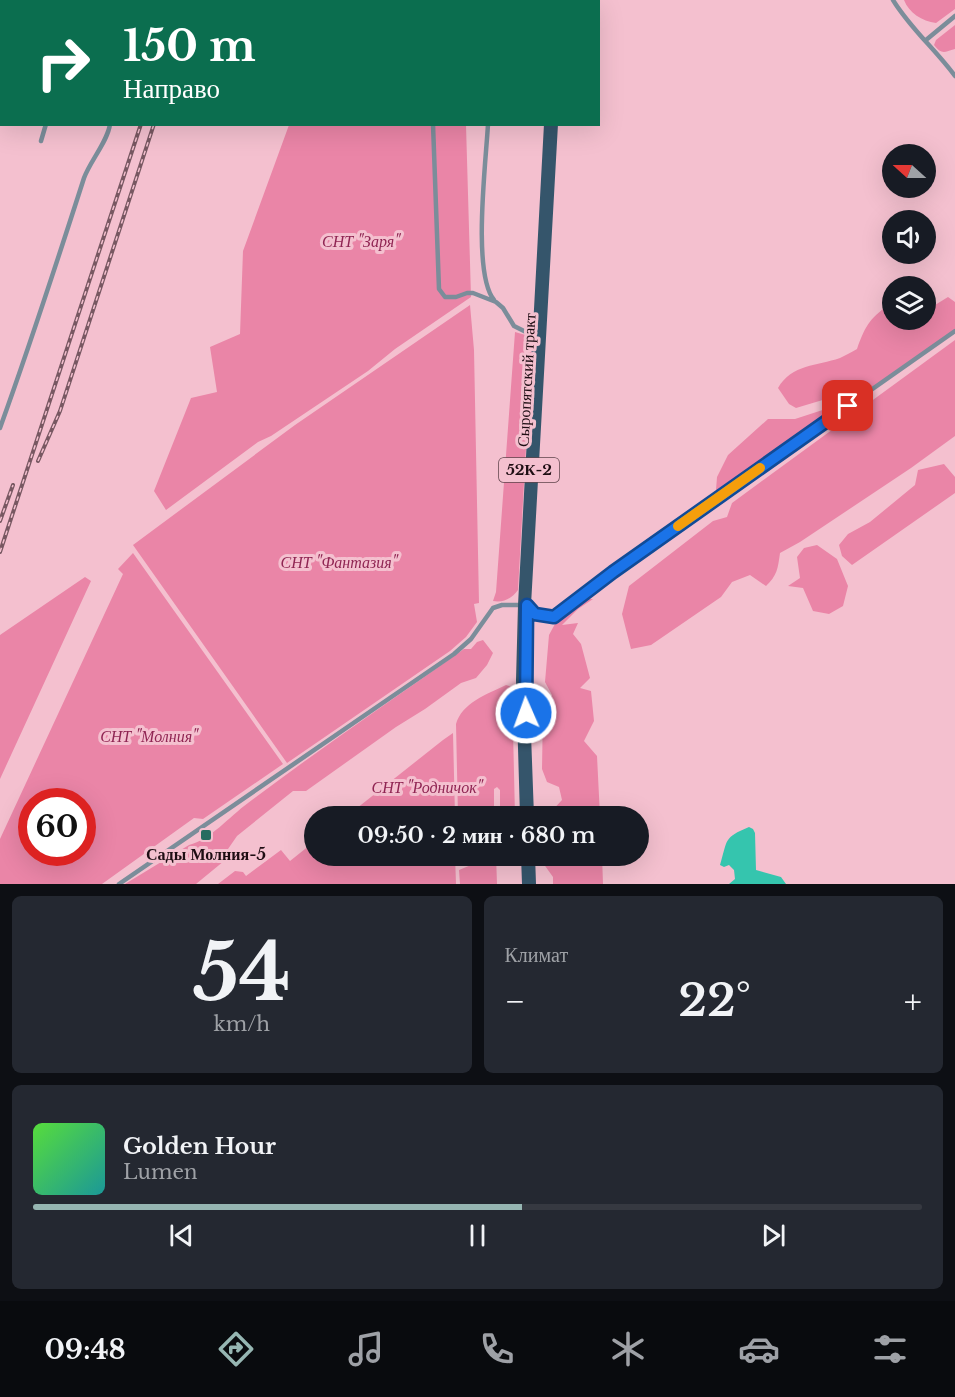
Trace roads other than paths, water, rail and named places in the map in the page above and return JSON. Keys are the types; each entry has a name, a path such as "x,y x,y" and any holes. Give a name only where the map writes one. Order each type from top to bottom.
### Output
{"main road":[{"name":"Сыропятский тракт","path":"524,806 520,680 548,126"},
{"name":"Сыропятский тракт","path":"530,806 524,605 554,126"},
{"path":"525,866 526,884"},
{"path":"531,866 532,884"}],"street":[{"path":"893,0 903,18 926,40 955,76"},
{"path":"926,40 955,16"},
{"path":"41,141 45,126"},
{"path":"0,428 30,348 86,174 108,134 110,126"},
{"path":"433,126 439,289 445,297 473,293 496,302"},
{"path":"488,126 483,261 487,287 514,326 536,337"},
{"path":"119,884 454,654 471,639 494,608 502,605 524,605 535,614 554,617 613,572 955,331"}],"railway":[{"path":"0,552 140,126"},
{"path":"38,461 60,411 153,126"},
{"path":"0,521 13,485"}],"place":[{"name":"Сады Молния-5","path":"206,835"}],"park label":[{"name":"СНТ \"Заря\"","path":"361,241"},
{"name":"СНТ \"Фантазия\"","path":"339,562"},
{"name":"СНТ \"Молния\"","path":"149,736"},
{"name":"СНТ \"Родничок\"","path":"427,787"}]}
